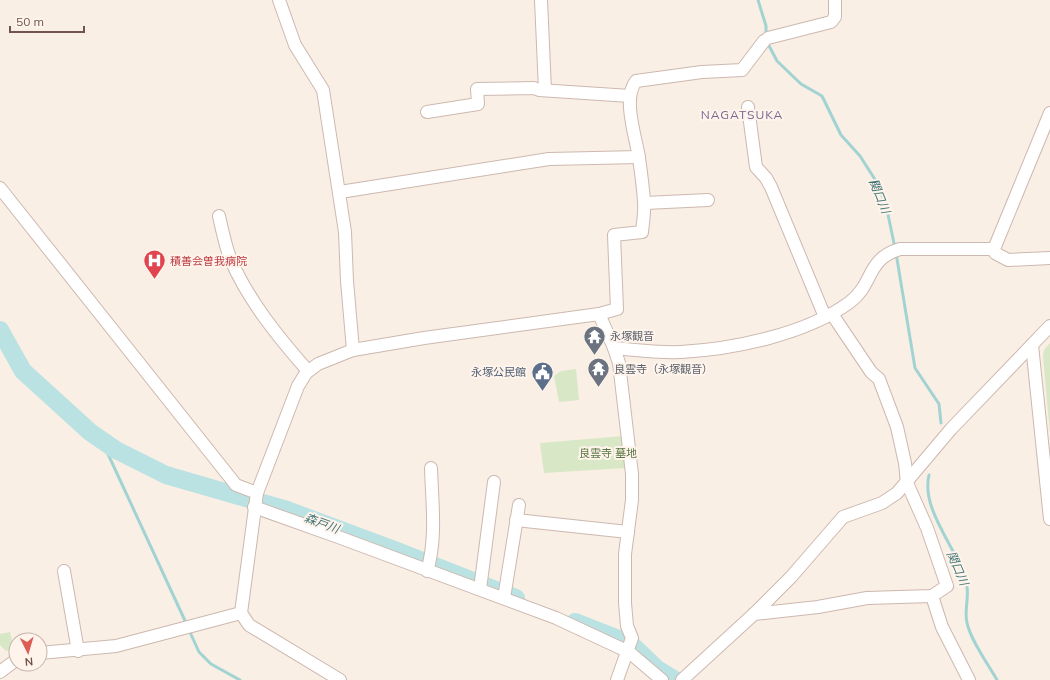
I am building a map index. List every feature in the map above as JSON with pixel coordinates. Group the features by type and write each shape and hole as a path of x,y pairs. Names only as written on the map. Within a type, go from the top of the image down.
{"street":[{"path":"279,0 295,45 323,90 345,232 347,281 353,350"},
{"path":"541,0 545,90"},
{"path":"340,680 249,625 241,613 256,493 298,386 308,371 318,364 353,350 424,338 600,314 617,309 614,235 642,232 645,202 639,157 633,135 630,96 633,85 636,81 702,72 742,70 766,40 831,22 836,17 835,0"},
{"path":"427,112 478,104 477,89 534,88 630,96"},
{"path":"748,107 756,167 766,178 771,187 829,316 871,372 879,379 897,427 905,463 907,483 927,528 947,586 932,596 867,598 818,607 754,614"},
{"path":"1050,113 994,249 995,254 1008,260 1050,258"},
{"path":"340,192 549,159 639,157"},
{"path":"0,188 236,485 256,493"},
{"path":"645,202 708,200"},
{"path":"220,216 229,256 238,275 278,337 308,371"},
{"path":"614,348 680,352 752,343 829,316 860,292 874,266 884,255 895,250 994,249"},
{"path":"600,314 619,363 632,474 632,500 625,554 625,603 627,626 632,638 617,680"},
{"path":"682,679 754,614 791,577 843,517 882,503 907,483 951,429 1050,326"},
{"path":"1032,345 1050,519"},
{"path":"427,571 431,558 431,468"},
{"path":"480,589 494,482"},
{"path":"504,598 519,505"},
{"path":"254,507 480,589 630,646 662,680"},
{"path":"516,520 628,532"},
{"path":"64,571 78,651"},
{"path":"932,596 942,627 969,680"},
{"path":"48,653 78,651 116,646 241,613"}],"green space":[{"path":"1050,343 1050,434 1043,356 1044,350"},
{"path":"576,369 579,400 559,402 554,376 561,371"},
{"name":"良雲寺 墓地","path":"623,436 626,468 544,473 540,443"},
{"path":"8,632 8,650 6,651 0,645 0,634"}],"waterway":[{"name":"関口川","path":"758,0 766,26 766,36"},
{"name":"関口川","path":"767,42 777,61 801,84 822,96 841,135 860,156 876,181 886,205 895,248"},
{"name":"関口川","path":"896,253 915,368 939,404 941,423"},
{"name":"森戸川","path":"0,330 23,371 90,432 116,450 166,475 287,510 516,598"},
{"path":"102,441 187,625"},
{"name":"関口川","path":"929,475 928,489 930,503 964,574 967,587 966,618 969,630 976,645 997,680"},
{"name":"森戸川","path":"575,622 631,644 657,669 675,680"},
{"path":"189,630 199,652 211,664 240,680"}],"place":[{"name":"積善会曽我病院","path":"154,280"},
{"name":"永塚観音","path":"594,356"},
{"name":"良雲寺（永塚観音）","path":"599,388"},
{"name":"永塚公民館","path":"542,392"}],"district":[{"name":"NAGATSUKA","path":"742,114"}]}
